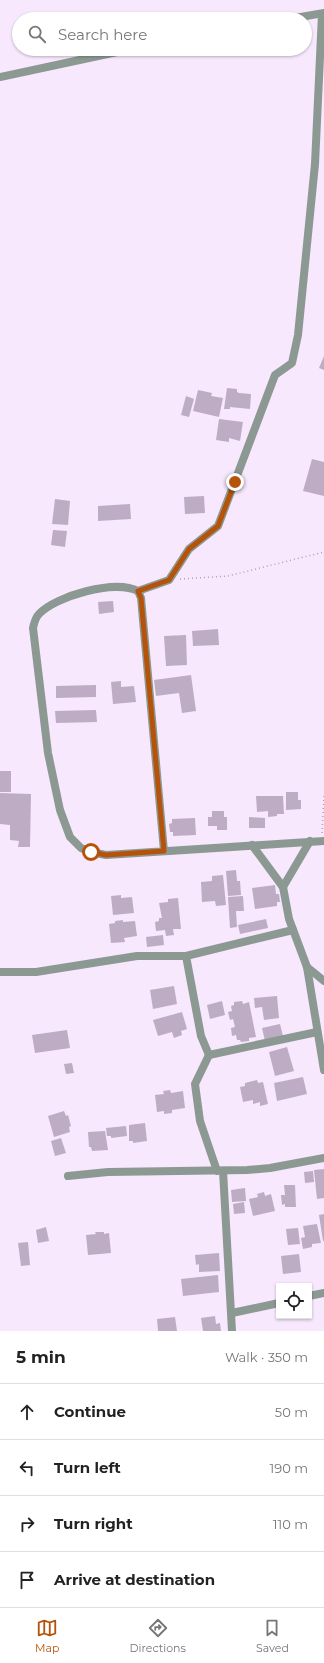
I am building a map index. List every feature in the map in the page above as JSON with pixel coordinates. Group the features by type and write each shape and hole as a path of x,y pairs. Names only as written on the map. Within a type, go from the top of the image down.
{"street":[{"path":"138,591 169,580 189,549 218,526 275,375 292,363 298,335 314,164 323,13 312,15"},
{"path":"0,77 97,56"},
{"path":"164,851 141,605 138,591 131,587 115,586 80,592 55,604 39,614 33,628 48,753 60,810 70,838 81,848 106,855 323,841"},
{"path":"283,887 310,842"},
{"path":"252,845 283,887 289,919 307,968 324,1070"},
{"path":"0,972 36,972 137,956 186,956 293,930"},
{"path":"186,956 201,1036 209,1055 195,1084 200,1121 220,1171 232,1313 232,1331"},
{"path":"307,968 324,981"},
{"path":"209,1055 317,1032"},
{"path":"68,1176 108,1172 220,1171 270,1168 324,1158"},
{"path":"312,1295 324,1293"},
{"path":"232,1313 276,1304"}],"path":[{"path":"169,580 228,576 324,552"},
{"path":"323,841 324,796"}],"building":[{"path":"324,356 324,370 319,368"},
{"path":"227,388 237,389 237,392 239,393 251,394 250,409 230,407 230,409 224,409"},
{"path":"198,390 212,393 211,396 223,398 219,417 193,411"},
{"path":"186,396 194,399 189,417 181,415"},
{"path":"219,419 243,422 240,441 229,438 229,442 216,440"},
{"path":"312,459 324,462 324,496 303,491"},
{"path":"204,496 205,513 185,514 184,497"},
{"path":"55,499 70,501 68,525 52,524"},
{"path":"130,504 131,519 98,521 98,506"},
{"path":"53,530 67,531 65,547 51,545"},
{"path":"113,601 114,612 99,614 98,602"},
{"path":"218,629 219,645 193,646 192,631"},
{"path":"186,635 187,665 166,666 164,636"},
{"path":"191,675 196,711 182,713 179,693 156,696 154,680"},
{"path":"121,681 121,687 134,686 136,702 113,704 111,682"},
{"path":"96,685 96,697 56,698 56,686"},
{"path":"96,710 97,722 56,723 55,711"},
{"path":"0,771 11,771 11,792 0,792"},
{"path":"286,792 298,792 298,800 301,800 301,809 286,810"},
{"path":"0,793 31,794 30,847 18,847 19,841 10,840 10,825 0,824"},
{"path":"256,796 283,796 284,814 277,814 277,816 268,817 268,811 257,812"},
{"path":"212,811 224,811 224,817 227,817 227,830 217,830 217,826 208,826 208,817 212,817"},
{"path":"249,817 265,818 265,828 249,828"},
{"path":"195,818 196,835 173,836 173,832 170,832 169,824 172,823 172,819"},
{"path":"236,870 237,881 240,881 241,895 228,896 226,871"},
{"path":"223,875 226,905 216,906 215,901 202,902 201,882 212,881 212,876"},
{"path":"275,885 276,894 279,894 280,902 277,902 277,906 255,909 252,888"},
{"path":"121,895 121,898 132,897 134,913 113,915 111,896"},
{"path":"243,896 244,911 236,911 237,927 230,928 228,897"},
{"path":"178,898 181,929 173,929 174,935 166,936 165,930 156,931 155,922 159,921 159,918 162,918 159,903 168,902 168,899"},
{"path":"266,919 268,928 240,934 238,925"},
{"path":"123,920 123,922 135,921 137,936 124,938 125,942 111,943 109,924 115,923 115,921"},
{"path":"163,935 164,945 147,947 146,937"},
{"path":"174,986 177,1004 153,1009 150,990"},
{"path":"277,996 279,1018 264,1020 262,1007 255,1008 254,998"},
{"path":"222,1001 225,1015 210,1019 207,1005"},
{"path":"242,1001 243,1004 249,1002 256,1037 249,1038 249,1041 241,1042 240,1040 237,1040 236,1035 232,1036 231,1028 235,1027 233,1019 230,1020 228,1012 232,1011 231,1006 234,1005 234,1002"},
{"path":"182,1012 187,1029 181,1031 182,1035 174,1038 172,1032 158,1036 153,1020"},
{"path":"280,1024 283,1036 265,1041 262,1028"},
{"path":"67,1030 70,1048 35,1053 32,1035"},
{"path":"287,1047 294,1071 275,1076 269,1052"},
{"path":"72,1063 74,1073 66,1074 64,1064"},
{"path":"303,1077 307,1094 277,1101 274,1083"},
{"path":"257,1080 258,1083 263,1082 268,1104 260,1106 260,1102 253,1104 253,1100 243,1102 240,1087 245,1086 245,1083"},
{"path":"170,1090 171,1093 183,1091 185,1108 172,1110 172,1113 164,1114 164,1111 157,1112 155,1095 164,1094 163,1091"},
{"path":"64,1111 66,1116 68,1115 71,1126 69,1127 70,1132 54,1137 48,1116"},
{"path":"145,1123 147,1141 133,1143 133,1141 129,1141 129,1125"},
{"path":"126,1126 127,1136 111,1138 111,1136 107,1136 106,1128"},
{"path":"105,1131 108,1150 92,1151 91,1147 89,1147 88,1132"},
{"path":"61,1138 66,1153 55,1156 51,1141"},
{"path":"324,1169 324,1198 317,1199 314,1170"},
{"path":"313,1171 314,1182 305,1183 304,1172"},
{"path":"284,1185 295,1185 296,1207 285,1207 285,1204 282,1205 281,1195 285,1195"},
{"path":"245,1188 246,1201 232,1202 231,1190"},
{"path":"264,1192 265,1196 271,1194 275,1211 253,1216 249,1199 258,1197 257,1194"},
{"path":"244,1202 245,1213 234,1214 233,1204"},
{"path":"324,1214 324,1241 323,1241 319,1215"},
{"path":"317,1224 321,1243 312,1244 312,1247 303,1249 301,1238 305,1237 303,1226"},
{"path":"46,1227 49,1241 38,1243 36,1230"},
{"path":"298,1228 300,1244 288,1245 286,1229"},
{"path":"95,1232 104,1232 104,1234 109,1233 111,1253 88,1255 86,1235 96,1234"},
{"path":"28,1242 30,1265 21,1266 18,1243"},
{"path":"219,1253 220,1271 199,1272 199,1264 196,1265 195,1255"},
{"path":"299,1254 301,1272 283,1274 281,1256"},
{"path":"218,1275 219,1292 183,1296 181,1279"},
{"path":"215,1316 216,1324 220,1323 221,1331 203,1331 201,1318"},
{"path":"175,1317 177,1331 158,1331 157,1319"}],"route":[{"path":"91,852 106,855 164,851 141,598 138,591 169,580 189,549 218,526 235,482"}]}
